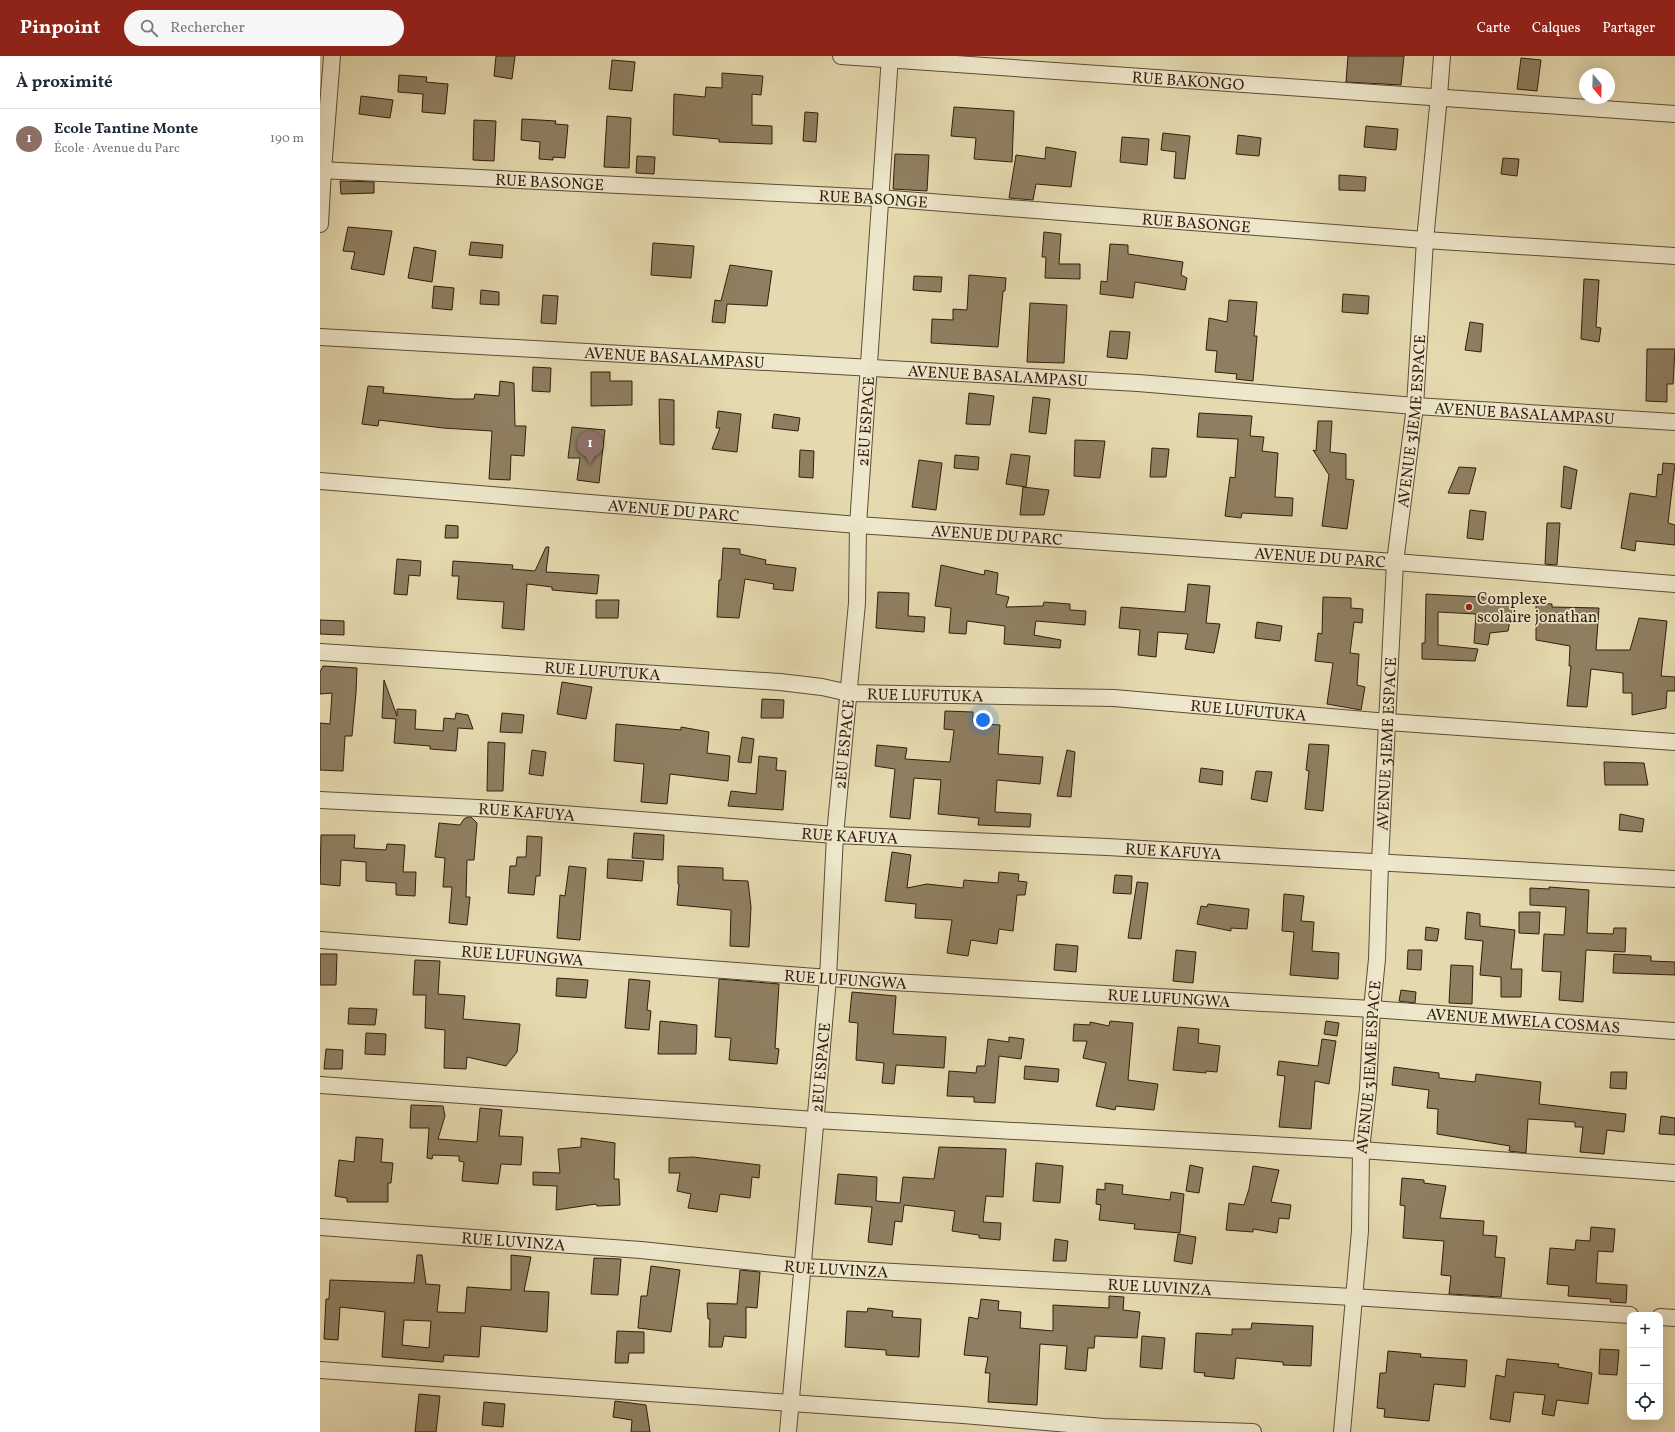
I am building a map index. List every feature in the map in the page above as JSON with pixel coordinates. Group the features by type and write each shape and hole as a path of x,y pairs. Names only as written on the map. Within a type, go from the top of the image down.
{"street":[{"path":"320,224 321,170 332,56"},
{"name":"RUE BAKONGO","path":"841,56 890,57 1675,114"},
{"name":"AVENUE 3IEME ESPACE","path":"1342,1432 1360,1231 1361,1150 1368,1089 1372,1008 1377,959 1380,863 1395,562 1415,406 1425,240 1442,56"},
{"name":"2EU ESPACE","path":"788,1432 828,978 835,835 857,602 858,525 879,198 890,57"},
{"name":"RUE BASONGE","path":"321,170 879,198 1425,240 1675,256"},
{"name":"AVENUE BASALAMPASU","path":"320,337 868,366 1138,383 1415,406 1675,422"},
{"name":"AVENUE DU PARC","path":"320,481 858,525 1395,562 1675,584"},
{"name":"RUE LUFUTUKA","path":"320,652 780,682 822,687 849,693 1114,698 1388,722 1675,742"},
{"name":"RUE KAFUYA","path":"320,800 497,809 835,835 1107,847 1675,879"},
{"name":"RUE LUFUNGWA","path":"320,940 828,978 1372,1008"},
{"name":"AVENUE MWELA COSMAS","path":"1372,1008 1675,1031"},
{"path":"320,1085 815,1120 1361,1150 1675,1173"},
{"name":"RUE LUVINZA","path":"320,1227 640,1250 803,1266 1353,1297 1627,1315"},
{"path":"1663,1317 1675,1318"},
{"path":"320,1370 963,1415 1104,1428 1253,1432"}],"building":[{"path":"496,56 515,56 512,79 494,76"},
{"path":"1348,56 1404,56 1401,85 1346,82"},
{"path":"1521,58 1541,60 1537,91 1517,89"},
{"path":"612,60 635,62 632,91 609,89"},
{"path":"722,73 763,76 761,95 752,94 752,125 772,126 772,144 719,142 719,139 673,135 674,94 705,97 706,87 722,88"},
{"path":"399,75 427,77 426,82 448,84 445,114 422,112 423,94 398,92"},
{"path":"361,96 393,100 390,118 359,114"},
{"path":"954,107 1014,111 1012,162 974,159 976,138 951,136"},
{"path":"805,112 818,113 816,142 803,141"},
{"path":"607,116 631,118 629,168 604,167"},
{"path":"522,119 556,121 555,124 568,125 565,158 553,157 553,160 539,159 540,142 521,140"},
{"path":"474,120 496,121 494,161 473,160"},
{"path":"1366,126 1398,129 1396,150 1364,147"},
{"path":"1163,133 1190,136 1185,179 1174,178 1176,152 1161,150"},
{"path":"1238,135 1261,138 1259,156 1236,154"},
{"path":"1122,137 1149,139 1147,165 1120,162"},
{"path":"1046,147 1076,152 1071,187 1036,184 1033,200 1009,198 1016,155 1045,159"},
{"path":"895,154 929,155 927,191 893,189"},
{"path":"637,156 655,157 654,174 636,173"},
{"path":"1503,158 1519,159 1517,176 1501,174"},
{"path":"1339,175 1366,177 1365,191 1339,190"},
{"path":"340,181 374,182 374,193 341,194"},
{"path":"348,227 392,231 384,275 351,269 355,252 343,251"},
{"path":"1044,232 1061,234 1059,264 1080,264 1080,279 1045,278 1046,257 1042,257"},
{"path":"471,242 503,245 502,258 469,255"},
{"path":"653,243 694,246 691,278 651,275"},
{"path":"1110,244 1128,245 1128,254 1183,262 1181,275 1187,278 1185,290 1135,282 1133,298 1100,294 1101,281 1107,282"},
{"path":"414,247 436,251 432,282 408,278"},
{"path":"730,265 772,271 767,306 727,304 725,323 712,322 715,300 721,301"},
{"path":"969,275 1006,278 1005,291 1003,291 998,347 931,343 932,319 953,320 953,309 967,310"},
{"path":"914,276 942,277 941,292 913,290"},
{"path":"1584,279 1599,280 1596,327 1601,328 1599,342 1581,339"},
{"path":"434,286 454,288 452,310 432,308"},
{"path":"481,290 499,292 499,305 480,304"},
{"path":"1343,294 1369,296 1368,314 1342,312"},
{"path":"543,295 558,296 556,324 541,323"},
{"path":"1229,300 1257,302 1254,336 1257,336 1253,381 1236,379 1237,374 1215,372 1217,351 1206,350 1209,318 1227,322"},
{"path":"1030,303 1067,305 1064,363 1027,362"},
{"path":"1470,322 1483,324 1481,352 1465,350"},
{"path":"1110,331 1130,332 1127,359 1107,357"},
{"path":"1647,349 1675,349 1673,384 1667,384 1667,402 1646,401"},
{"path":"533,367 551,368 550,392 532,391"},
{"path":"591,372 610,372 610,381 632,381 632,405 591,406"},
{"path":"500,381 514,383 515,426 526,426 524,456 511,455 510,480 489,479 492,431 443,428 379,420 378,426 362,424 368,386 384,387 383,393 455,399 474,399 475,394 499,396"},
{"path":"969,393 994,396 990,425 966,424"},
{"path":"1033,397 1050,399 1046,434 1029,432"},
{"path":"659,399 674,400 674,445 660,444"},
{"path":"718,411 741,414 737,452 712,449 720,428 716,428"},
{"path":"1199,413 1252,416 1250,436 1264,437 1262,451 1278,453 1275,497 1293,498 1292,516 1242,513 1241,518 1225,516 1230,477 1235,478 1238,439 1197,437"},
{"path":"774,414 800,418 798,431 772,428"},
{"path":"1318,421 1332,421 1330,452 1346,454 1346,479 1354,480 1347,529 1322,526 1329,475 1313,450 1316,451"},
{"path":"572,427 605,430 599,483 577,480 580,458 568,458"},
{"path":"1075,440 1105,441 1100,478 1074,476"},
{"path":"1152,448 1169,449 1166,477 1150,477"},
{"path":"800,450 814,451 813,478 799,477"},
{"path":"1011,454 1030,456 1026,487 1006,484"},
{"path":"955,455 979,457 978,470 954,468"},
{"path":"919,460 942,463 936,510 912,507"},
{"path":"1663,463 1675,464 1668,523 1675,525 1675,545 1636,541 1635,551 1621,548 1630,493 1656,497 1658,474 1662,475"},
{"path":"1564,466 1577,470 1571,509 1561,507"},
{"path":"1459,467 1476,468 1469,494 1448,493"},
{"path":"1023,487 1049,490 1044,515 1020,515"},
{"path":"1470,510 1486,512 1483,540 1467,538"},
{"path":"1547,523 1560,523 1557,565 1545,564"},
{"path":"446,525 458,526 458,538 445,538"},
{"path":"546,547 549,547 546,572 599,575 597,594 552,590 552,587 527,584 524,630 502,628 504,602 457,599 459,576 452,576 453,561 513,565 512,569 535,571"},
{"path":"723,548 740,549 740,554 766,560 765,564 796,568 793,591 773,589 774,584 745,579 739,618 717,617 719,580 721,580"},
{"path":"397,559 421,561 420,576 409,575 407,595 394,594"},
{"path":"941,565 984,575 985,570 998,573 996,594 1009,597 1006,607 1043,606 1044,602 1070,604 1070,610 1086,611 1085,625 1036,621 1034,635 1061,640 1060,648 1004,644 1005,626 967,621 966,634 949,633 951,608 935,606"},
{"path":"1188,584 1210,586 1206,623 1220,624 1214,653 1185,649 1188,634 1158,632 1156,657 1138,655 1140,630 1119,628 1121,607 1185,612"},
{"path":"878,592 909,593 908,616 925,617 924,632 876,628"},
{"path":"1426,594 1500,598 1514,601 1508,631 1490,633 1488,645 1474,643 1476,614 1438,612 1438,645 1478,649 1475,661 1422,659 1422,643 1425,643"},
{"path":"1323,597 1351,598 1351,608 1363,609 1362,623 1354,622 1350,653 1359,654 1357,685 1365,687 1361,710 1327,704 1333,663 1315,661 1318,633 1322,634"},
{"path":"596,600 619,600 618,618 596,618"},
{"path":"1536,603 1552,604 1552,607 1599,608 1596,650 1630,650 1639,618 1667,621 1661,676 1675,677 1675,691 1667,691 1666,708 1632,715 1632,693 1623,693 1623,673 1591,669 1587,707 1567,706 1571,666 1569,666 1570,646 1536,640"},
{"path":"320,620 344,621 344,635 320,634"},
{"path":"1257,622 1282,626 1280,641 1255,638"},
{"path":"323,666 357,668 352,736 345,736 343,771 320,770 320,723 330,724 332,693 320,694 320,672"},
{"path":"384,680 397,716 397,709 416,710 415,729 443,731 444,718 455,719 456,713 468,715 473,729 458,728 456,751 430,749 430,746 394,743 396,719 382,718"},
{"path":"562,682 592,687 586,719 557,714"},
{"path":"762,699 784,700 783,718 761,718"},
{"path":"945,711 973,712 973,723 1000,725 998,754 1043,757 1040,784 997,780 995,812 1031,814 1030,827 978,825 979,818 938,814 941,780 914,778 910,819 890,817 895,769 875,766 877,745 907,748 905,759 950,762 954,730 944,729"},
{"path":"502,713 524,715 522,733 500,732"},
{"path":"616,724 681,730 681,727 709,732 707,753 730,756 728,781 670,774 667,804 641,802 644,764 614,761"},
{"path":"742,737 754,739 751,763 738,762"},
{"path":"488,742 505,743 503,791 487,791"},
{"path":"1309,744 1329,745 1323,811 1305,809 1309,771 1306,770"},
{"path":"532,750 546,752 543,776 529,774"},
{"path":"1067,750 1075,752 1071,797 1057,796"},
{"path":"759,756 777,758 776,770 786,771 783,810 728,806 731,791 756,794"},
{"path":"1604,762 1644,763 1648,785 1605,785"},
{"path":"1201,768 1223,771 1222,785 1199,782"},
{"path":"1256,771 1272,772 1267,802 1251,799"},
{"path":"1620,814 1644,819 1642,832 1619,830"},
{"path":"471,817 477,823 474,860 467,860 466,897 470,897 467,925 449,923 452,887 443,887 445,858 435,857 439,823 460,825 464,819"},
{"path":"634,833 664,835 663,860 632,858"},
{"path":"321,835 355,835 354,848 386,850 387,844 405,845 403,872 416,872 415,896 396,895 396,883 366,881 366,862 341,860 340,886 320,884"},
{"path":"527,836 542,837 540,876 536,876 534,895 508,893 510,866 516,866 517,857 526,857"},
{"path":"892,852 911,855 907,888 927,884 963,888 964,880 998,883 999,872 1019,874 1018,881 1027,882 1025,895 1017,895 1013,931 999,929 997,944 971,940 968,956 947,953 952,920 915,918 916,904 885,901"},
{"path":"608,859 644,861 642,881 607,878"},
{"path":"569,866 586,868 580,940 557,938 560,895 565,896"},
{"path":"678,866 723,868 723,880 748,881 751,907 749,947 730,946 731,910 677,905 679,884"},
{"path":"1115,875 1132,876 1131,894 1113,893"},
{"path":"1137,882 1148,883 1141,939 1128,938"},
{"path":"1549,887 1589,890 1587,933 1613,934 1614,928 1626,928 1625,952 1586,950 1583,1002 1559,1000 1561,972 1542,971 1544,934 1564,935 1566,907 1530,905 1530,888 1549,889"},
{"path":"1284,894 1304,896 1301,921 1314,922 1312,951 1339,953 1338,979 1290,975 1294,932 1282,931"},
{"path":"1208,904 1249,909 1247,929 1231,928 1231,931 1197,924 1201,906 1207,907"},
{"path":"1467,912 1480,914 1480,926 1515,930 1511,969 1522,969 1521,997 1501,997 1501,977 1480,975 1483,941 1465,939"},
{"path":"1519,912 1540,912 1539,934 1519,933"},
{"path":"1426,927 1439,929 1437,941 1425,940"},
{"path":"1056,944 1078,946 1076,972 1054,970"},
{"path":"1176,950 1196,952 1193,983 1173,981"},
{"path":"1408,950 1422,950 1421,970 1407,969"},
{"path":"320,954 337,954 336,985 320,985"},
{"path":"1614,954 1651,956 1651,961 1675,962 1675,975 1613,973"},
{"path":"415,960 440,961 438,994 465,996 463,1019 520,1024 517,1052 506,1066 467,1057 466,1069 444,1068 445,1030 425,1028 426,995 413,995"},
{"path":"1451,965 1473,966 1472,1004 1449,1003"},
{"path":"557,978 588,980 586,998 556,996"},
{"path":"629,979 650,981 647,1010 651,1011 649,1030 625,1028"},
{"path":"719,979 779,984 775,1048 779,1049 777,1064 729,1060 731,1038 715,1037"},
{"path":"1401,990 1416,992 1415,1003 1399,1001"},
{"path":"852,992 896,996 893,1034 946,1037 944,1068 896,1065 894,1084 882,1083 884,1063 856,1060 858,1023 849,1022"},
{"path":"349,1008 377,1009 375,1025 348,1024"},
{"path":"660,1021 697,1025 696,1054 658,1054"},
{"path":"1110,1021 1133,1023 1128,1080 1158,1084 1154,1110 1116,1106 1115,1110 1096,1106 1106,1063 1083,1058 1087,1041 1073,1041 1074,1024 1090,1025 1090,1022 1109,1026"},
{"path":"1326,1021 1339,1023 1337,1036 1324,1034"},
{"path":"1178,1027 1199,1029 1198,1043 1220,1046 1217,1072 1206,1071 1206,1073 1173,1070"},
{"path":"366,1033 386,1034 385,1055 365,1054"},
{"path":"1009,1037 1024,1039 1021,1059 999,1056 995,1103 974,1102 974,1097 947,1096 949,1071 976,1073 977,1066 985,1066 988,1039 1009,1042"},
{"path":"1322,1039 1336,1041 1329,1084 1315,1081 1311,1129 1279,1127 1285,1076 1277,1075 1279,1061 1318,1066"},
{"path":"326,1049 343,1050 342,1069 324,1069"},
{"path":"1025,1066 1059,1069 1058,1082 1024,1079"},
{"path":"1394,1067 1439,1073 1439,1078 1475,1082 1476,1074 1541,1082 1539,1104 1626,1114 1624,1132 1607,1130 1604,1154 1580,1152 1583,1127 1575,1127 1575,1122 1528,1119 1526,1153 1509,1151 1510,1146 1437,1134 1438,1109 1427,1108 1429,1090 1392,1085"},
{"path":"1611,1072 1627,1072 1626,1089 1610,1088"},
{"path":"411,1105 443,1106 445,1116 438,1139 477,1142 480,1108 502,1110 499,1136 523,1137 521,1165 501,1164 498,1184 462,1181 464,1162 459,1161 459,1156 433,1155 432,1159 427,1158 429,1128 410,1128"},
{"path":"1661,1116 1675,1118 1675,1135 1659,1134"},
{"path":"356,1137 383,1139 381,1162 393,1163 391,1183 388,1183 388,1202 347,1202 347,1198 335,1196 339,1160 354,1162"},
{"path":"581,1138 615,1143 614,1179 619,1179 620,1205 597,1206 596,1204 556,1210 557,1186 533,1185 533,1172 560,1173 558,1149 581,1147"},
{"path":"939,1147 1006,1149 1003,1197 986,1196 983,1222 1001,1223 1000,1240 979,1238 979,1235 952,1231 955,1211 904,1205 902,1222 895,1221 892,1245 868,1242 872,1207 835,1204 838,1174 877,1177 876,1201 900,1203 903,1177 934,1179"},
{"path":"693,1157 760,1165 759,1178 752,1177 750,1198 720,1194 717,1212 688,1208 691,1194 677,1191 680,1173 669,1173 669,1158"},
{"path":"1036,1163 1063,1166 1060,1203 1033,1201"},
{"path":"1190,1165 1203,1168 1199,1193 1186,1191"},
{"path":"1253,1166 1279,1170 1271,1202 1291,1205 1289,1219 1279,1218 1277,1233 1253,1229 1253,1232 1226,1230 1229,1203 1244,1205 1249,1189"},
{"path":"1402,1178 1424,1180 1424,1183 1446,1186 1440,1218 1484,1221 1483,1235 1497,1236 1495,1257 1505,1258 1501,1297 1449,1294 1451,1276 1441,1275 1444,1241 1403,1238 1405,1206 1400,1205"},
{"path":"1105,1183 1123,1185 1122,1194 1170,1200 1171,1192 1184,1194 1180,1233 1134,1229 1135,1224 1099,1220 1101,1205 1096,1204 1097,1189 1105,1190"},
{"path":"1591,1227 1615,1229 1613,1252 1598,1251 1596,1283 1627,1285 1626,1303 1610,1302 1611,1299 1568,1296 1569,1286 1547,1284 1550,1248 1575,1250 1576,1240 1590,1241"},
{"path":"1178,1234 1196,1237 1192,1264 1174,1261"},
{"path":"1055,1239 1068,1241 1066,1261 1053,1261"},
{"path":"417,1255 422,1255 426,1284 440,1285 437,1312 465,1313 467,1287 511,1290 511,1255 531,1257 524,1291 549,1292 547,1332 481,1326 479,1357 444,1355 443,1362 382,1357 385,1312 340,1307 338,1340 324,1339 326,1299 329,1299 330,1280 414,1283","holes":["404,1320 431,1321 429,1348 402,1345"]},
{"path":"594,1258 621,1259 618,1295 591,1294"},
{"path":"651,1266 680,1270 671,1332 638,1328 641,1296 647,1296"},
{"path":"740,1270 760,1272 757,1308 746,1307 746,1338 724,1336 722,1347 709,1347 710,1319 708,1319 707,1303 737,1304"},
{"path":"1109,1296 1124,1297 1123,1310 1140,1312 1137,1338 1095,1336 1094,1348 1088,1348 1086,1371 1065,1369 1067,1346 1040,1344 1037,1405 988,1402 990,1373 985,1373 988,1357 964,1355 969,1317 978,1319 981,1299 999,1301 998,1310 1021,1312 1020,1328 1053,1331 1053,1305 1109,1308"},
{"path":"868,1308 893,1311 892,1317 921,1319 919,1357 886,1355 886,1350 845,1347 847,1311 867,1312"},
{"path":"1252,1323 1313,1326 1311,1366 1283,1365 1283,1362 1236,1358 1234,1379 1204,1376 1205,1373 1194,1372 1196,1333 1232,1335 1232,1329 1251,1329"},
{"path":"617,1331 644,1332 644,1353 629,1353 628,1363 615,1363"},
{"path":"1142,1336 1165,1338 1162,1369 1140,1367"},
{"path":"1600,1349 1619,1350 1617,1375 1599,1374"},
{"path":"1388,1351 1421,1354 1420,1357 1467,1360 1465,1387 1434,1384 1429,1421 1384,1417 1385,1409 1377,1408 1380,1373 1386,1373"},
{"path":"1507,1359 1559,1364 1558,1367 1592,1373 1588,1404 1557,1400 1554,1416 1542,1414 1545,1395 1514,1392 1510,1422 1490,1419 1496,1375 1505,1377"},
{"path":"419,1394 440,1396 436,1432 415,1432"},
{"path":"615,1401 646,1405 650,1432 631,1432 632,1420 613,1417"},
{"path":"484,1402 505,1404 503,1427 482,1425"}],"place":[{"name":"Ecole Tantine Monte","path":"590,464"},
{"name":"Complexe scolaire jonathan","path":"1469,607"}]}
